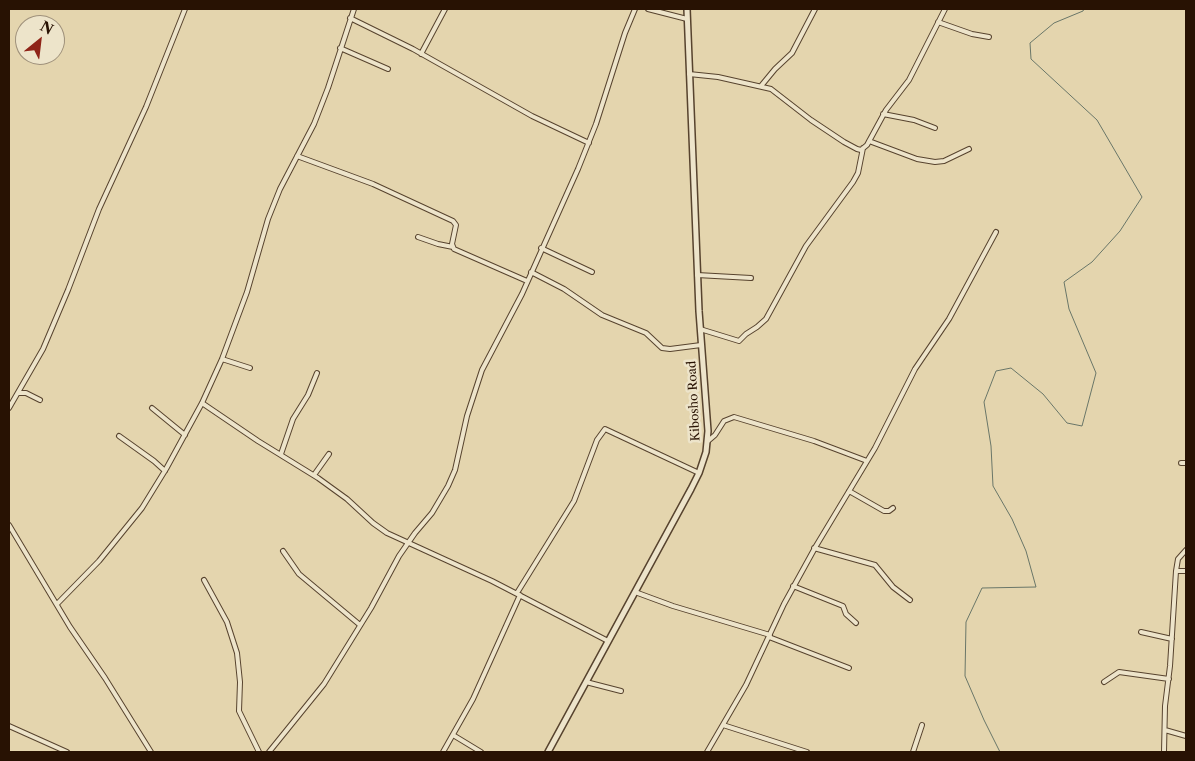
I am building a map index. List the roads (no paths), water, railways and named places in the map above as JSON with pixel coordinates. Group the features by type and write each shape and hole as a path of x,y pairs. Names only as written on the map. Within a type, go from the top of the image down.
{"street":[{"path":"9,408 42,349 100,209 146,106 185,9"},
{"path":"57,604 99,561 131,522 165,471 202,403 222,359 247,292 268,219 280,189 314,124 354,9"},
{"path":"421,54 445,9"},
{"path":"269,752 324,684 407,544 432,513 448,486 455,470 467,416 482,370 527,281 578,169 635,9"},
{"path":"648,9 687,19"},
{"name":"Kibosho Road","path":"548,752 699,473 708,442 700,329 687,9"},
{"path":"761,86 792,53 815,9"},
{"path":"700,329 739,341 766,319 806,246 853,182 858,173 863,148 869,141 883,114 909,80 945,9"},
{"path":"350,18 421,54 510,104 566,133 589,142"},
{"path":"938,22 972,34 989,37"},
{"path":"340,48 388,69"},
{"path":"689,74 718,77 771,89 811,120 844,142 857,149 863,148"},
{"path":"883,114 914,120 935,128"},
{"path":"869,141 917,159 935,162 944,161 969,149"},
{"path":"297,156 373,184 453,221 456,225 453,247"},
{"path":"707,752 746,685 793,586 814,548 867,461 916,369 949,319 996,232"},
{"path":"418,237 453,247 458,251 483,260 527,281"},
{"path":"541,248 592,272"},
{"path":"531,272 564,289 602,315 646,332 662,348 670,349 701,345"},
{"path":"698,275 751,278"},
{"path":"222,359 250,368"},
{"path":"281,454 293,419 304,402 318,373"},
{"path":"18,393 26,393 40,400"},
{"path":"202,403 314,476 347,499 380,528 407,544 457,564 608,641"},
{"path":"152,408 185,435"},
{"path":"708,442 724,421 734,417 814,441 867,461"},
{"path":"444,752 474,699 518,594 574,500 597,440 605,429 699,473"},
{"path":"119,436 165,471"},
{"path":"314,476 329,454"},
{"path":"1181,462 1186,463"},
{"path":"849,491 884,511 889,511 893,508"},
{"path":"9,525 152,752"},
{"path":"814,548 875,565 893,587 910,600"},
{"path":"1164,752 1165,706 1169,679 1176,571 1178,559 1186,550"},
{"path":"284,551 299,574 360,625"},
{"path":"1176,571 1186,571"},
{"path":"204,580 227,622 237,653 240,682 239,711 259,752"},
{"path":"793,586 843,606 846,614 856,623"},
{"path":"635,592 769,636 849,668"},
{"path":"1141,632 1172,639"},
{"path":"1104,682 1119,672 1169,679"},
{"path":"586,682 621,692"},
{"path":"723,725 807,752"},
{"path":"913,752 922,725"},
{"path":"9,726 67,752"},
{"path":"1165,730 1186,736"},
{"path":"453,735 481,752"}],"waterway":[{"path":"1000,752 965,676 966,622 982,588 1036,587 1026,551 1012,519 993,486 991,446 984,402 996,371 1011,368 1043,394 1067,423 1082,426 1096,373 1069,309 1064,282 1092,262 1120,231 1142,197 1097,120 1031,59 1030,43 1054,23 1084,9"}]}
